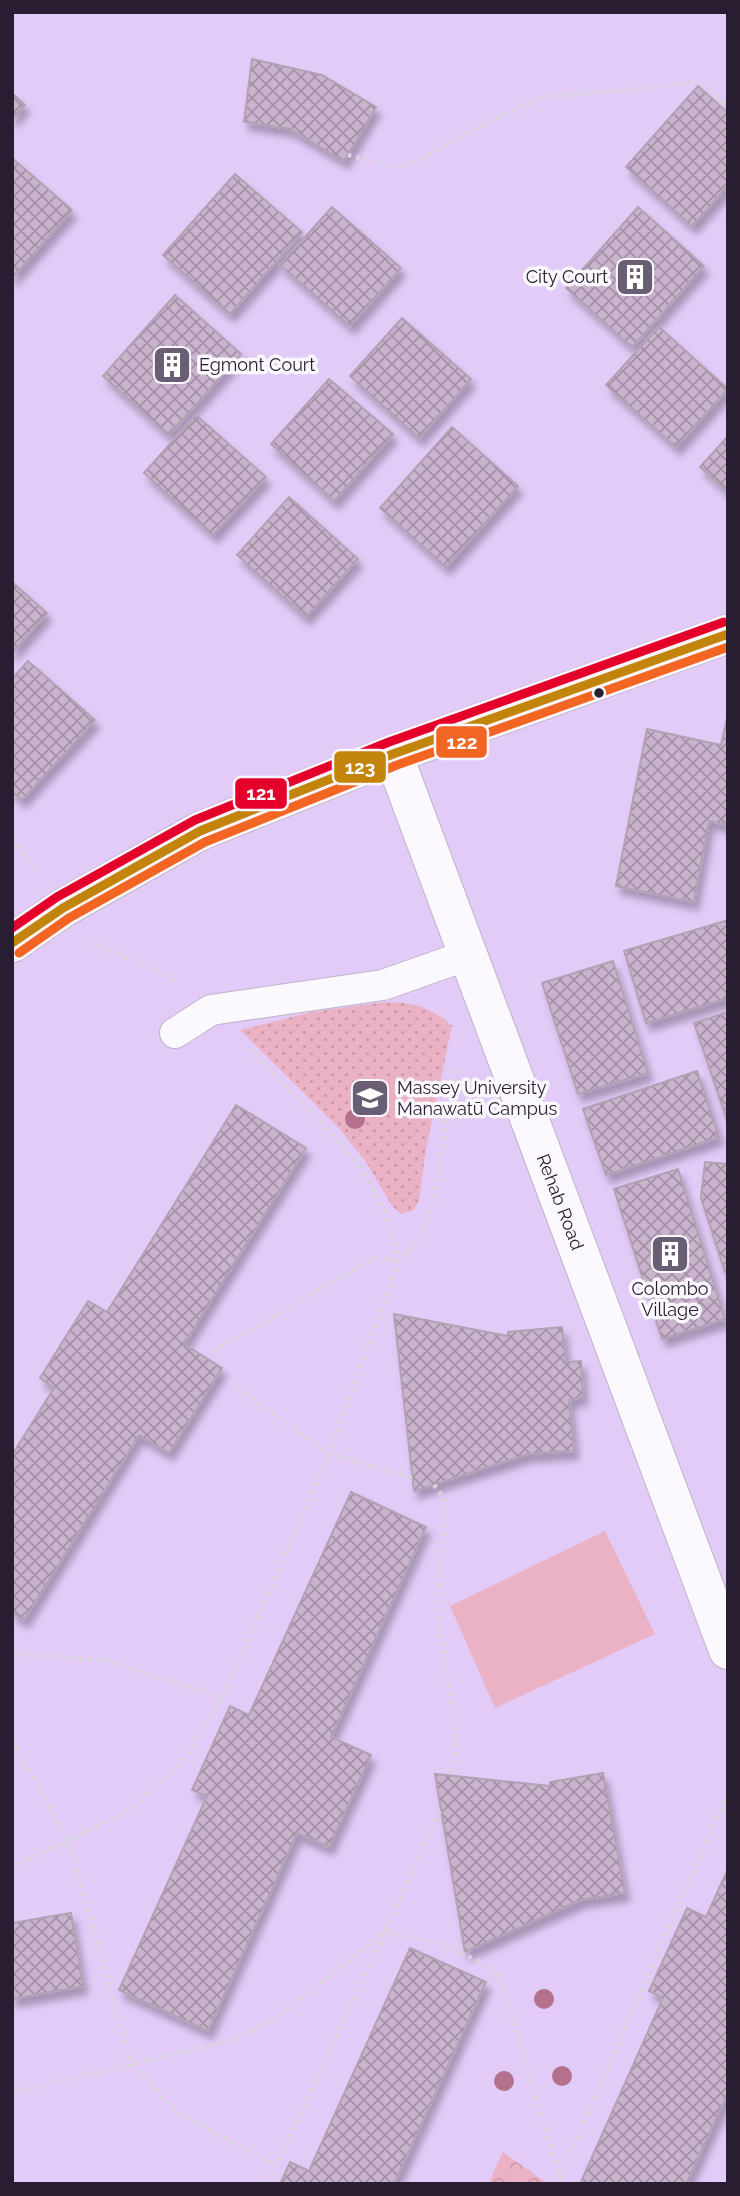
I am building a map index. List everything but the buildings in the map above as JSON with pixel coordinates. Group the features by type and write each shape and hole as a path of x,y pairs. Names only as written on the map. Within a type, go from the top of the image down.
{"street":[{"path":"12,943 63,908 200,831 393,754 728,634"},
{"name":"Rehab Road","path":"393,754 728,1650"}],"lane":[{"path":"175,1033 211,1010 383,985 468,955"}],"path":[{"path":"348,155 390,166 410,165 478,127 546,96 643,89 699,81 728,108"},
{"path":"12,839 38,872"},
{"path":"82,939 163,973 211,1010 358,1162 385,1211 399,1260"},
{"path":"19,1864 128,1811 180,1765 223,1698 329,1454 399,1260 422,1237 435,1192 458,1066"},
{"path":"213,1352 372,1259 399,1260"},
{"path":"226,1380 329,1454 412,1478"},
{"path":"434,1485 445,1500 437,1607 456,1734 453,1776"},
{"path":"12,1653 108,1661 223,1698"},
{"path":"12,1739 68,1840 132,2066 178,2113 277,2165"},
{"path":"561,2181 728,1793"},
{"path":"268,2184 441,1807"},
{"path":"12,2093 235,2039 275,2018 385,1932 444,1944 495,1970 511,2013 561,2181"}],"shaded area":[{"name":"Massey University Manawatū Campus","path":"12,12 728,12 728,2184 12,2184"}],"green space":[{"path":"385,1002 421,1007 437,1014 452,1026 426,1149 419,1201 413,1211 401,1214 392,1206 366,1162 339,1128 240,1030 312,1012"},
{"path":"605,1531 655,1634 495,1708 450,1606"},
{"path":"503,2152 548,2184 488,2184"}],"transit line":[{"name":"121","path":"12,928 57,897 195,820 389,742 724,622"},
{"name":"123","path":"12,943 63,908 200,831 393,754 728,634"},
{"name":"122","path":"19,953 69,918 205,842 397,765 728,647"}],"place":[{"name":"City Court","path":"635,277"},
{"name":"Egmont Court","path":"172,365"},
{"name":"Massey University Manawatū Campus","path":"370,1098"},
{"name":"Colombo Village","path":"670,1254"}]}
